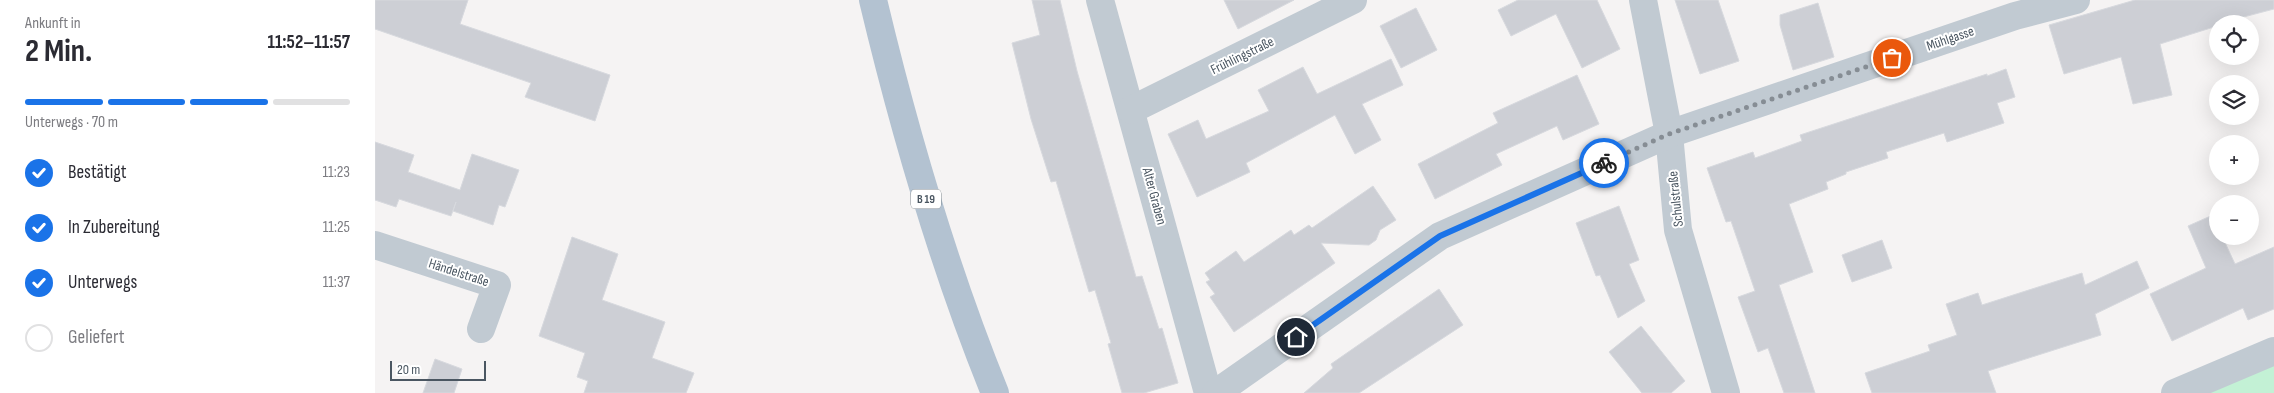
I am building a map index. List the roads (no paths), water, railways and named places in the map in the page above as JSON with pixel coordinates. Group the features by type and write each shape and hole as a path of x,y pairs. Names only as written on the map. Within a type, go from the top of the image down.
{"main road":[{"name":"B 19","path":"873,0 901,115 936,233 995,393"}],"street":[{"name":"Alter Graben","path":"1100,0 1208,393"},
{"name":"Frühlingstraße","path":"1131,110 1353,0"},
{"name":"Schulstraße","path":"1643,0 1669,134 1678,230 1726,393"},
{"name":"Mühlgasse","path":"1216,393 1440,236 1669,134 2015,16 2076,0"},
{"name":"Händelstraße","path":"375,245 497,285 481,329"},
{"path":"2175,393 2274,352"}]}
